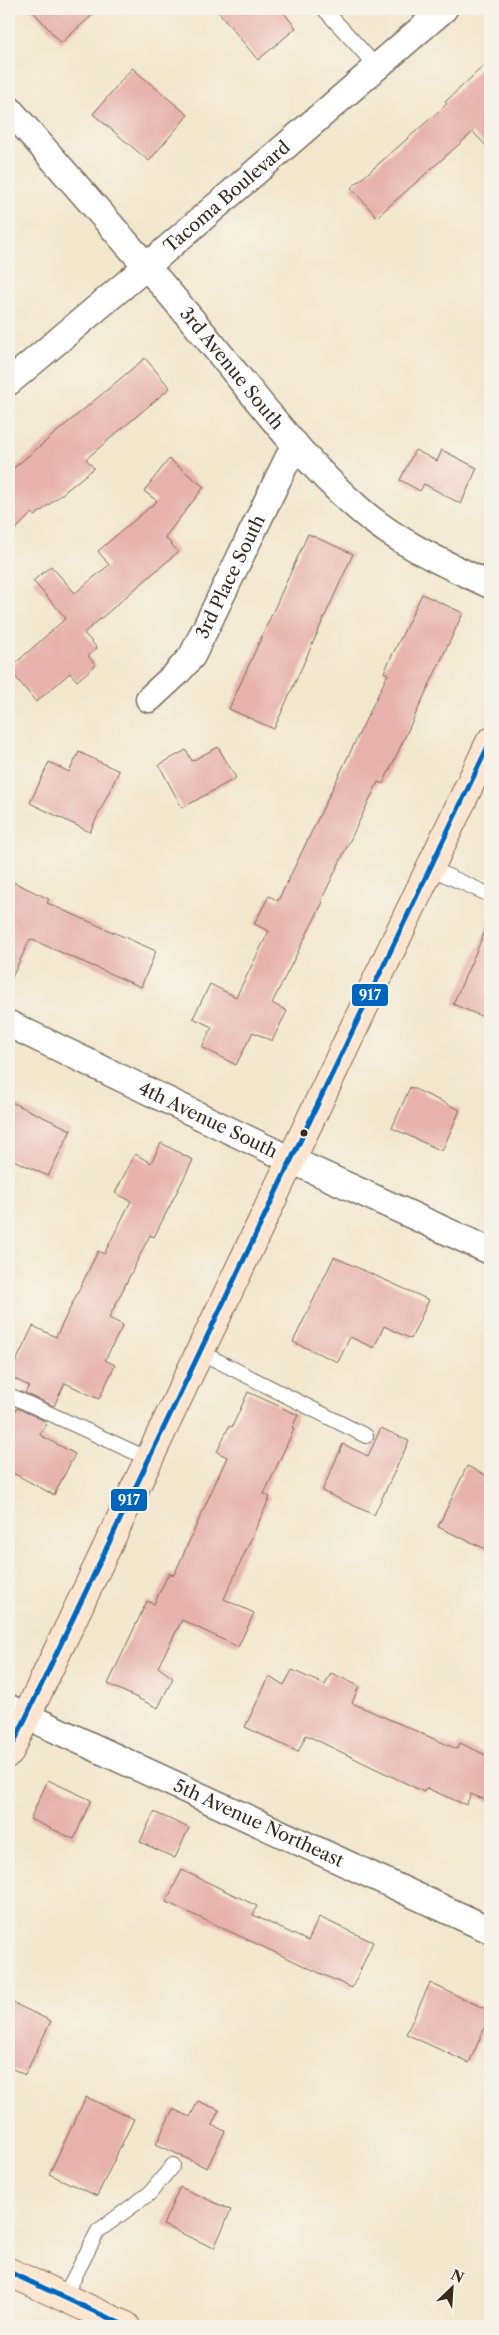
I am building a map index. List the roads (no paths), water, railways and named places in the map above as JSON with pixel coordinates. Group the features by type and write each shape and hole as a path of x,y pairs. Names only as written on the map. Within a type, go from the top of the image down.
{"street":[{"name":"Tacoma Boulevard","path":"9,382 147,266 444,9"},
{"name":"3rd Avenue South","path":"9,109 147,266 326,479 361,511 400,538 440,562 490,585"},
{"name":"3rd Place South","path":"149,699 192,656 295,444"},
{"path":"9,1753 18,1712 149,1459 490,742"},
{"name":"4th Avenue South","path":"9,1024 291,1160 490,1251"},
{"name":"5th Avenue Northeast","path":"18,1712 490,1930"},
{"path":"9,2272 126,2326"}],"lane":[{"path":"324,9 377,67"},
{"path":"430,868 490,895"},
{"path":"200,1352 366,1436"},
{"path":"9,1395 149,1459"},
{"path":"64,2297 98,2231 150,2193 173,2165"}]}
